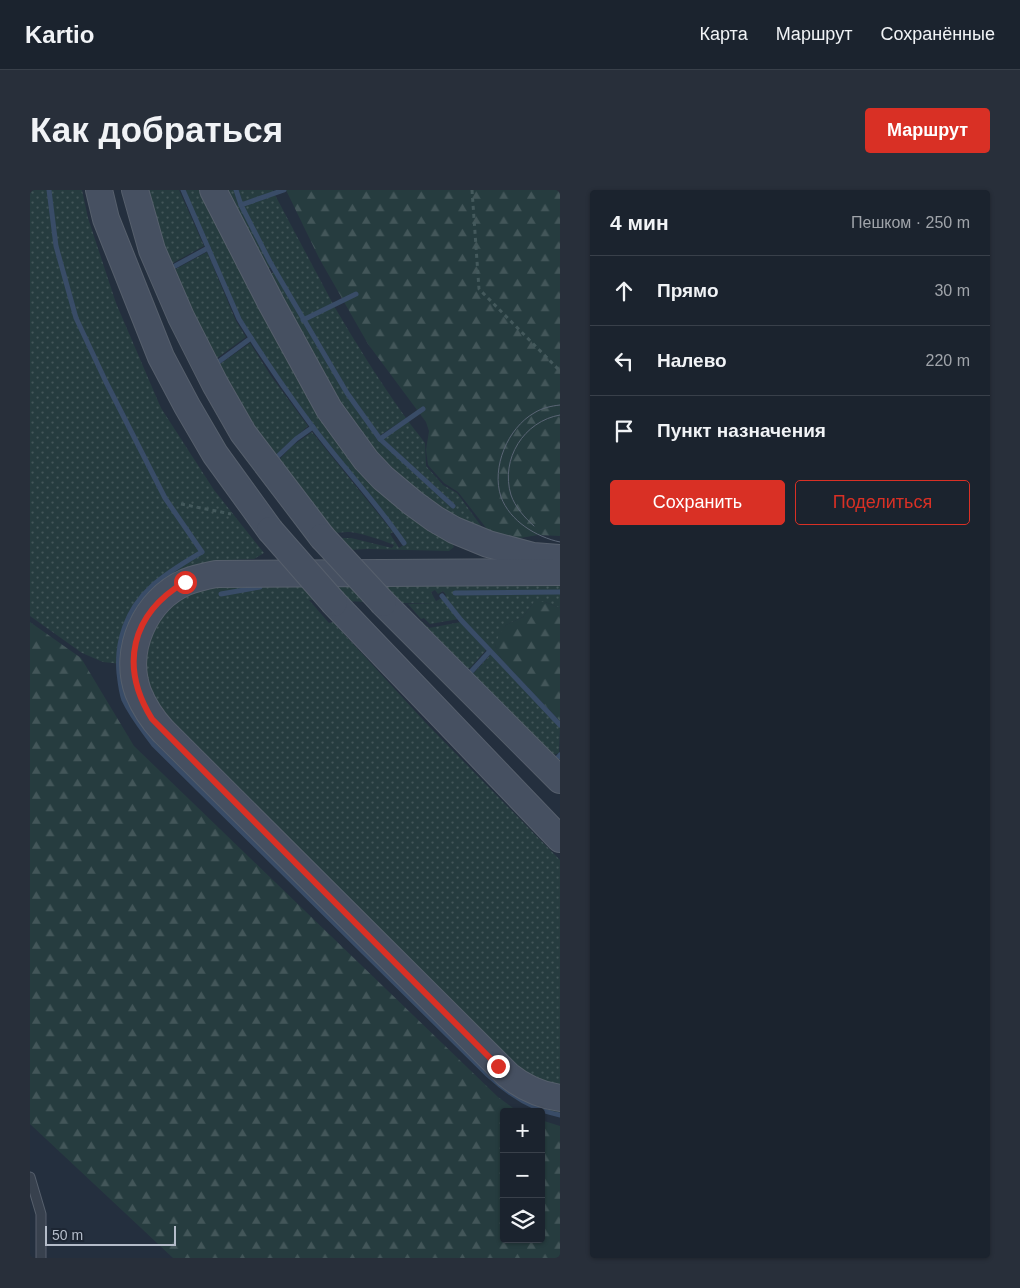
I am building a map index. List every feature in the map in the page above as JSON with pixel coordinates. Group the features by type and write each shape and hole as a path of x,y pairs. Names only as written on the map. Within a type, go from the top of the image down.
{"main road":[{"path":"99,190 106,219 162,357 187,406 215,454 270,530 334,603 560,839"},
{"path":"135,190 152,250 181,317 215,384 243,433 322,536 383,603 560,780"},
{"path":"213,190 271,303 329,409 366,460 383,478 413,503 454,530 488,544 533,556 560,558"},
{"path":"560,572 216,574 200,577 185,582 171,590 154,607 141,628 136,643 134,675 144,705 152,719 163,731 508,1076 532,1091 545,1096 560,1098"}],"lane":[{"path":"30,1176 41,1214 40,1258"}],"path":[{"path":"472,190 478,289 560,371"},
{"path":"181,504 237,516"}],"green space":[{"path":"30,190 82,190 88,218 116,303 161,408 214,490 264,553 254,559 230,560 199,569 127,648 183,761 560,1105 560,1114 537,1106 522,1098 426,1008 157,744 136,717 121,664 103,662 82,653 30,616"},
{"path":"147,190 179,190 204,246 171,264"},
{"path":"183,190 203,190 325,418 452,542 454,547 449,551 350,550 339,538 351,538 392,548 394,545 358,533 334,533 277,462 292,446 312,432 393,532 390,534 399,548 405,544 383,513 305,416 257,346 240,318"},
{"path":"221,190 235,190 240,205 271,267 264,271"},
{"path":"237,190 273,190 274,193 242,204"},
{"path":"286,190 560,190 560,536 506,537 487,529 458,492 444,483 428,465 426,450 429,431 426,422 368,344 319,258"},
{"path":"275,195 333,304 304,318 271,262 243,206"},
{"path":"207,252 236,321 246,337 213,361 174,273 176,269"},
{"path":"274,272 345,391 377,438 453,507 455,505 383,439 408,421 425,443 426,466 443,485 457,493 487,534 417,495 375,457 345,415 267,276"},
{"path":"334,306 406,418 379,436 349,393 305,321"},
{"path":"250,343 271,376 308,426 273,458 217,368"},
{"path":"560,583 560,591 454,592 455,595 560,593 560,608 545,602 534,602 523,617 506,625 495,646 503,662 461,618 444,597 446,595 443,591 438,594 435,590 431,592 436,601 442,598 459,619 430,624 424,618 421,619 408,604 435,604 309,600 329,623 333,622 426,723 560,860 560,1087 523,1073 156,709 142,665 161,610 206,584"},
{"path":"534,602 545,602 560,608 560,721 503,662 495,646 499,635 506,625 523,617"},
{"path":"421,621 429,628 461,622 486,650 466,670 418,622"},
{"path":"30,622 81,658 134,746 498,1097 513,1108 500,1108 500,1243 545,1243 545,1121 560,1126 560,1258 173,1258 30,1124"},
{"path":"491,654 560,727 559,753 553,755 472,675"}],"waterway":[{"path":"49,190 56,246 76,318 165,498 202,552 176,568 151,587 135,605 130,615 119,649 121,690 127,706 154,745 488,1075 521,1100 550,1113 560,1115"},
{"path":"183,190 239,319 274,373 312,426 404,543"},
{"path":"236,190 241,205 270,262 347,393 380,439 453,506"},
{"path":"241,205 284,190"},
{"path":"175,266 208,248"},
{"path":"303,320 356,294"},
{"path":"217,363 251,338"},
{"path":"380,439 423,409"},
{"path":"276,458 296,439 313,427"},
{"path":"221,594 260,587"},
{"path":"455,593 560,592"},
{"path":"442,596 461,620 560,725"},
{"path":"468,675 490,651"},
{"path":"555,761 560,755"}],"tram line":[{"path":"560,405 537,411 516,428 504,449 498,473 501,497 505,506 517,520 533,532 560,542"},
{"path":"534,526 515,504 511,495 508,481 512,455 526,433 547,419 560,415"}],"route":[{"path":"185,582 171,590 159,601 141,628 136,643 134,675 138,691 152,719 498,1066"}]}
